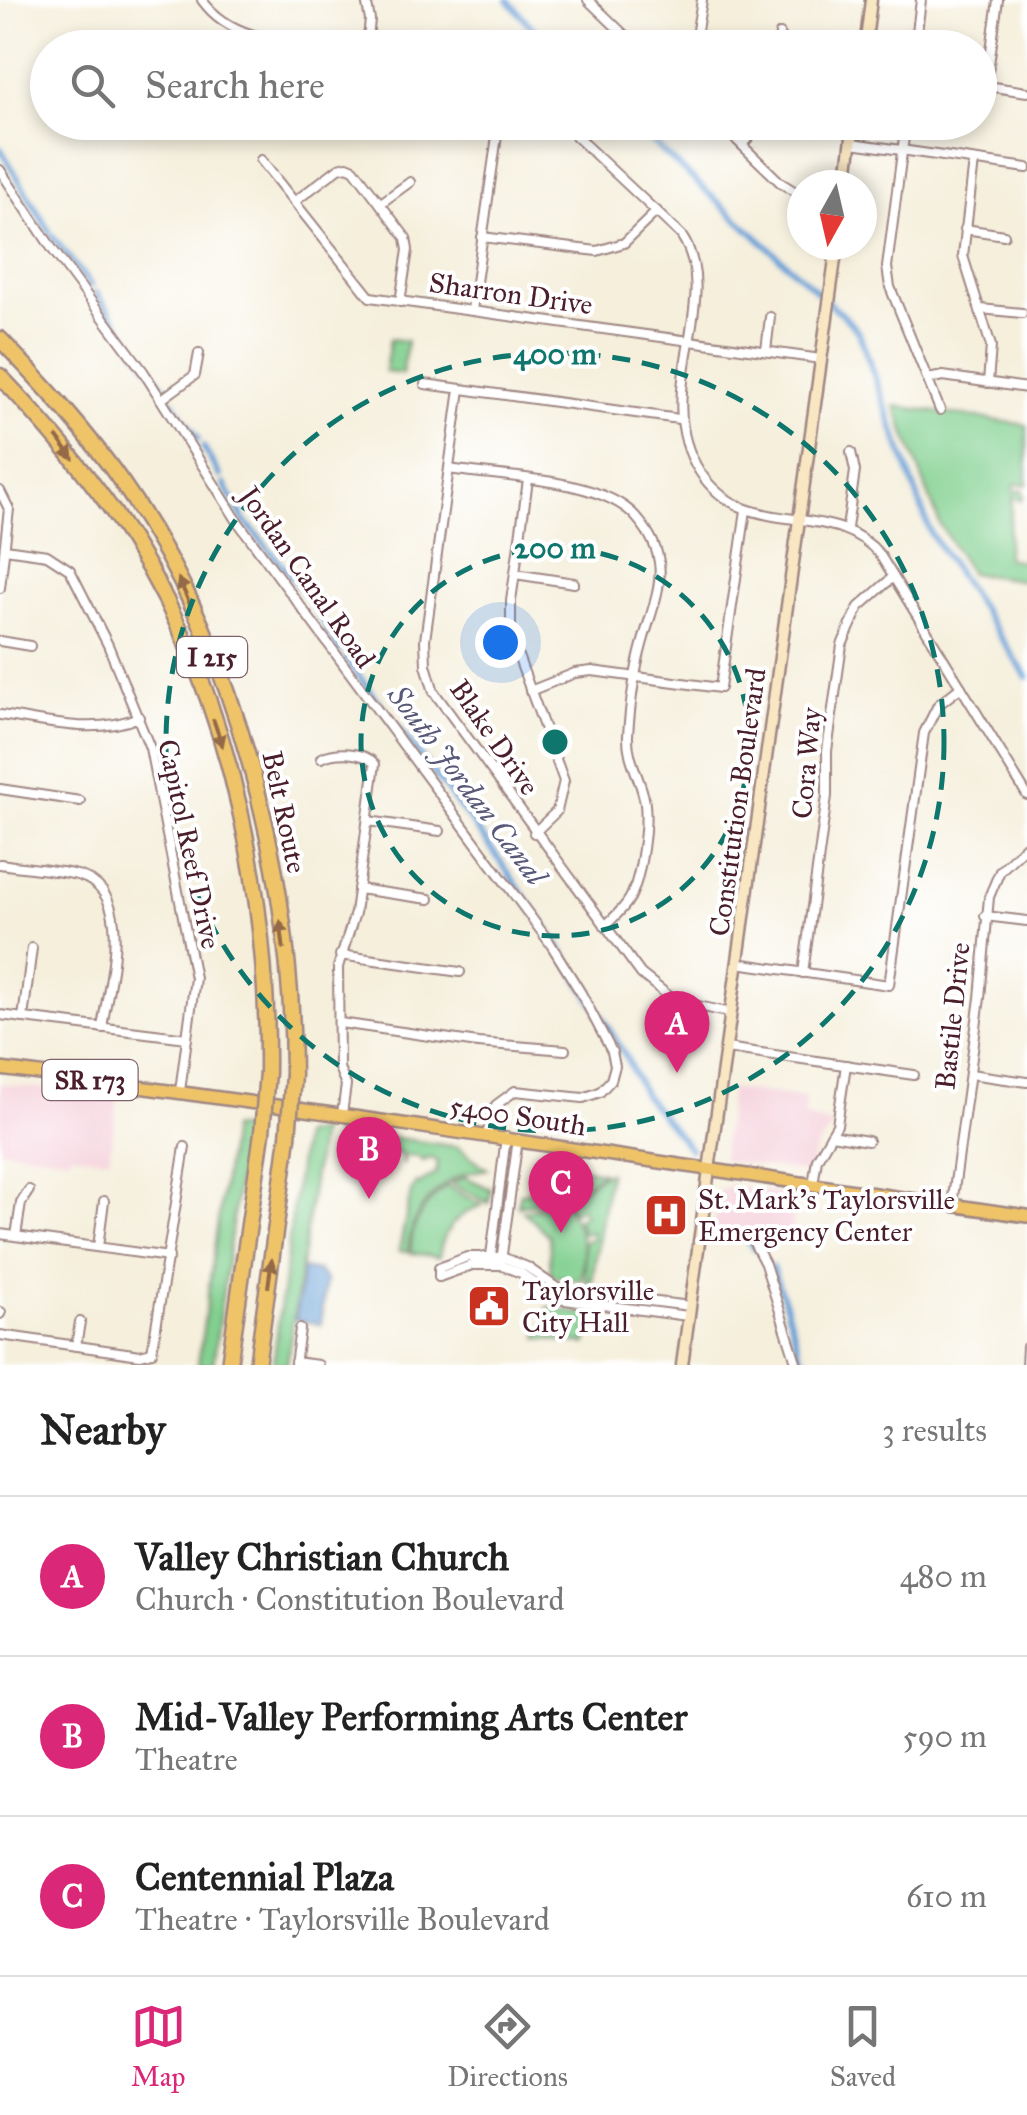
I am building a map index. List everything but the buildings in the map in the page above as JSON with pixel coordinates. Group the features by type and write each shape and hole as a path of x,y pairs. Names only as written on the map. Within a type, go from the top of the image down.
{"highway":[{"name":"Belt Route","path":"0,339 55,397 124,484 169,559 234,712 260,796 293,1032 288,1137 257,1365"},
{"name":"Belt Route","path":"0,376 46,424 113,511 155,581 207,702 240,807 266,978 267,1072 229,1365"}],"main road":[{"path":"868,30 872,0"},
{"path":"848,170 852,140"},
{"name":"Constitution Boulevard","path":"682,1365 836,260"},
{"name":"5400 South","path":"0,1069 488,1134 1027,1216"}],"street":[{"path":"202,0 222,22 236,30"},
{"path":"366,0 369,30"},
{"path":"588,0 619,30"},
{"path":"697,30 702,0"},
{"path":"918,30 922,0"},
{"path":"993,30 998,0"},
{"path":"997,88 1027,92"},
{"path":"472,310 495,140"},
{"path":"580,140 681,235 694,260 696,279 679,419 690,456 705,479 723,497 746,510 847,528 875,549 1027,795"},
{"path":"737,140 787,186"},
{"path":"742,145 746,140"},
{"path":"903,140 887,267 890,287 940,410"},
{"path":"852,143 1027,168"},
{"name":"Sharron Drive","path":"261,160 364,293 373,298 821,359"},
{"path":"974,161 964,265 991,346 988,382"},
{"path":"294,202 339,168 354,169 407,242 400,302"},
{"name":"Jordan Canal Road","path":"0,170 162,400 238,522 550,943 612,1052 614,1073 600,1092 583,1098 515,1092 496,1105 488,1134"},
{"path":"381,203 410,182"},
{"path":"482,237 597,251 624,243 657,211"},
{"path":"965,229 1004,235"},
{"path":"980,309 1022,312"},
{"path":"766,351 770,317"},
{"path":"162,400 195,375 198,353"},
{"path":"928,379 943,376 1027,388"},
{"path":"425,384 679,419"},
{"name":"Blake Drive","path":"460,389 425,640 430,678 446,711 641,974 659,991 693,1007 730,1012"},
{"path":"847,528 855,471 851,452"},
{"path":"449,468 598,492 630,510 646,529 657,556 660,583 636,676 628,744 644,798 638,875 631,896 605,926"},
{"path":"528,480 509,618 511,637 564,781 557,811 534,833"},
{"path":"0,492 9,509 0,588"},
{"path":"530,691 583,672 720,688 746,510"},
{"name":"Capitol Reef Drive","path":"6,549 47,555 70,570 108,645 153,761 195,978 180,1091"},
{"path":"515,574 574,582"},
{"name":"Cora Way","path":"803,973 828,788 827,751 842,644 848,624 863,601 893,576"},
{"path":"0,641 30,646"},
{"path":"737,963 889,984 924,733 938,705 960,687"},
{"path":"0,715 96,728 112,727 138,717"},
{"path":"321,758 337,752 374,760 354,918 338,967 339,1068 346,1085 342,1114"},
{"path":"0,790 80,800"},
{"path":"368,821 440,832"},
{"name":"Bastile Drive","path":"952,1205 983,975 986,916 1000,871 1027,845"},
{"path":"0,864 78,876 90,880 106,894 116,922 102,1028"},
{"path":"358,889 429,899"},
{"path":"986,916 1027,922"},
{"path":"24,1018 32,948"},
{"path":"340,955 460,972"},
{"path":"0,1015 187,1038"},
{"path":"340,1023 565,1050"},
{"path":"726,1048 914,1075"},
{"path":"813,1185 817,1159 838,1120 846,1065"},
{"path":"970,1074 1027,1082"},
{"path":"832,1135 868,1141"},
{"path":"490,1260 512,1138"},
{"path":"501,1261 512,1138"},
{"path":"0,1335 140,1355 152,1352 185,1147"},
{"path":"16,1236 21,1204 29,1190"},
{"path":"98,1247 104,1201"},
{"path":"0,1234 169,1256"},
{"path":"754,1243 765,1264 797,1365"},
{"path":"490,1260 439,1277 440,1268 450,1262 490,1260 501,1261 557,1298 689,1311"},
{"path":"76,1346 80,1322"},
{"path":"300,1329 295,1364 318,1365"},
{"path":"1026,1365 1027,1347"}],"shaded area":[{"path":"0,1084 118,1097 109,1159 0,1149"},
{"path":"730,1089 806,1098 803,1116 834,1125 817,1146 809,1169 802,1172 722,1158"},
{"path":"730,1186 796,1196 790,1242 713,1232 719,1191"}],"green space":[{"path":"390,339 407,341 402,374 385,372"},
{"path":"895,406 1027,425 1027,485 1015,484 1014,492 1022,490 1024,497 1013,497 1006,558 1027,562 1027,581 970,573 940,525"},
{"path":"322,1127 458,1147 487,1169 456,1178 432,1196 415,1221 408,1252 399,1251 411,1192 416,1183 436,1173 438,1162 405,1155 403,1165 401,1154 382,1152 380,1161 343,1156 340,1149 349,1150 350,1143 337,1140 332,1129"},
{"path":"231,1128 245,1129 213,1365 198,1365"},
{"path":"320,1131 287,1365 273,1365 302,1135"},
{"path":"560,1164 602,1173 563,1198 529,1175"},
{"path":"609,1173 592,1282 586,1282 584,1241 592,1239 591,1232 583,1234 577,1219 584,1215 581,1208 573,1212 565,1201"},
{"path":"465,1177 491,1189 489,1203 451,1184"},
{"path":"447,1186 482,1205 452,1224 439,1257 411,1253 420,1215"},
{"path":"548,1188 559,1200 518,1206 520,1193"},
{"path":"563,1202 581,1238 581,1280 551,1276 549,1236 523,1211"},
{"path":"548,1307 591,1315 586,1344 538,1338 539,1331 544,1331"}],"water":[{"path":"302,1269 318,1271 326,1280 321,1324 295,1320"}],"waterway":[{"path":"508,0 534,30"},
{"path":"650,140 859,333 931,534 1027,677"},
{"name":"South Jordan Canal","path":"0,148 49,231"},
{"name":"South Jordan Canal","path":"52,236 91,286"},
{"name":"South Jordan Canal","path":"96,293 165,389"},
{"name":"South Jordan Canal","path":"172,401 198,439"},
{"name":"South Jordan Canal","path":"203,447 220,476"},
{"name":"South Jordan Canal","path":"224,484 244,520 288,572"},
{"name":"South Jordan Canal","path":"290,575 307,598"},
{"name":"South Jordan Canal","path":"310,602 321,619"},
{"name":"South Jordan Canal","path":"324,625 340,651"},
{"name":"South Jordan Canal","path":"345,658 494,852 553,938"},
{"name":"South Jordan Canal","path":"557,943 626,1057 644,1095 690,1149"},
{"name":"South Jordan Canal","path":"742,1236 754,1248"},
{"name":"South Jordan Canal","path":"772,1267 786,1306"},
{"name":"South Jordan Canal","path":"787,1311 798,1346"},
{"name":"South Jordan Canal","path":"799,1350 806,1365"}],"place":[{"name":"Valley Christian Church","path":"677,1073"},
{"name":"Mid-Valley Performing Arts Center","path":"369,1199"},
{"name":"St. Mark's Taylorsville Emergency Center","path":"666,1215"},
{"name":"Centennial Plaza","path":"561,1233"},
{"name":"Taylorsville City Hall","path":"489,1306"}]}
